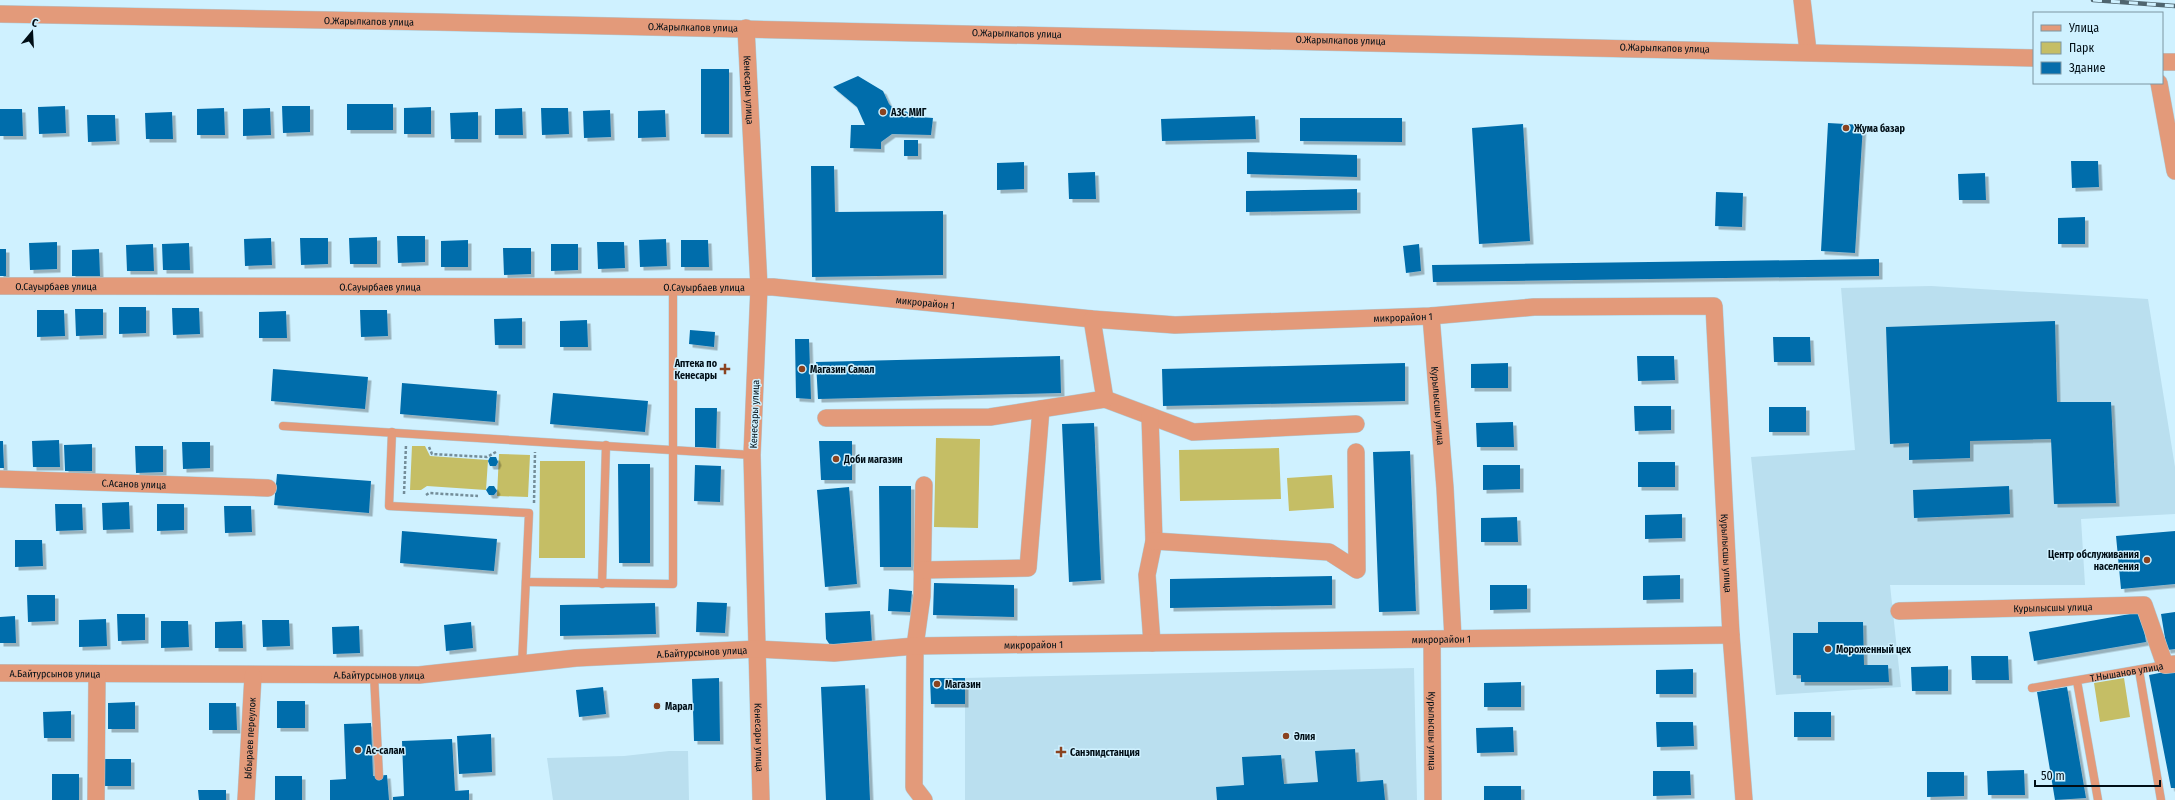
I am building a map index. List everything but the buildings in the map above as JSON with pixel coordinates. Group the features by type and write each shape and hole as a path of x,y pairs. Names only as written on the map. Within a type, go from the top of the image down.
{"street":[{"path":"1802,0 1808,51"},
{"name":"О.Жарылкапов улица","path":"0,14 746,28 1808,51 2033,58"},
{"name":"Кенесары улица","path":"746,28 759,287 752,455 761,800"},
{"path":"2163,62 2175,62"},
{"path":"2160,84 2175,166"},
{"name":"О.Сауырбаев улица","path":"0,286 759,287"},
{"name":"микрорайон 1","path":"759,287 1092,319 1175,325 1431,316 1534,307 1714,306"},
{"name":"Курылысшы улица","path":"1714,306 1731,635 1744,800"},
{"name":"Курылысшы улица","path":"1431,316 1445,488 1453,638"},
{"path":"1092,319 1105,399"},
{"path":"826,418 990,417 1105,399 1193,432 1356,424"},
{"path":"922,570 1028,568 1041,409"},
{"path":"1150,416 1154,541 1147,575 1152,643"},
{"path":"1154,541 1329,552 1357,570 1356,452"},
{"name":"С.Асанов улица","path":"0,479 268,488"},
{"path":"924,484 922,596 915,646 914,787 924,800"},
{"name":"Курылысшы улица","path":"1899,611 2144,605 2170,664"},
{"name":"микрорайон 1","path":"757,649 834,653 915,646 1731,635"},
{"name":"Курылысшы улица","path":"1432,639 1433,800"},
{"name":"А.Байтурсынов улица","path":"0,674 253,676 419,675 576,658 757,649"},
{"path":"96,800 97,674"},
{"name":"Ыбыраев переулок","path":"246,800 253,676"}],"lane":[{"path":"526,582 673,584 673,286"},
{"path":"283,426 752,455"},
{"path":"392,432 389,506 529,513 522,664"},
{"path":"602,584 606,445"},
{"name":"Т.Нышанов улица","path":"2032,688 2170,664"},
{"path":"2139,670 2161,800"},
{"path":"374,675 379,776"},
{"name":"Т.Нышанов улица","path":"2078,681 2098,800"}],"path":[{"path":"406,444 404,496 411,497"},
{"path":"424,497 429,493 482,497"},
{"path":"527,500 534,501"}],"shaded area":[{"path":"1931,286 2148,299 2175,467 2175,514 2081,519 2085,585 1890,585 1901,687 1776,695 1751,457 1855,450 1841,288"},
{"path":"1414,668 1417,800 965,800 965,678"},
{"path":"669,751 688,751 689,800 553,800 547,758 624,756"}],"green space":[{"path":"936,438 980,439 978,528 934,527"},
{"path":"412,446 425,446 430,456 488,460 486,490 427,486 421,490 410,490"},
{"path":"1279,448 1281,499 1180,501 1179,450"},
{"path":"499,454 530,455 528,497 497,496"},
{"path":"540,461 585,461 585,558 539,558"},
{"path":"1332,475 1334,508 1289,511 1287,478"},
{"path":"2124,678 2130,717 2100,722 2094,683"}],"railway":[{"path":"2093,0 2175,6"}],"place":[{"name":"АЗС МИГ","path":"883,112"},
{"name":"Жума базар","path":"1846,128"},
{"name":"Аптека по Кенесары","path":"725,369"},
{"name":"Магазин Самал","path":"802,369"},
{"name":"Доби магазин","path":"836,459"},
{"name":"Центр обслуживания населения","path":"2147,560"},
{"name":"Мороженный цех","path":"1828,649"},
{"name":"Магазин","path":"937,684"},
{"name":"Марал","path":"657,706"},
{"name":"Әлия","path":"1286,736"},
{"name":"Ас-салам","path":"358,750"},
{"name":"Санэпидстанция","path":"1061,752"}]}
